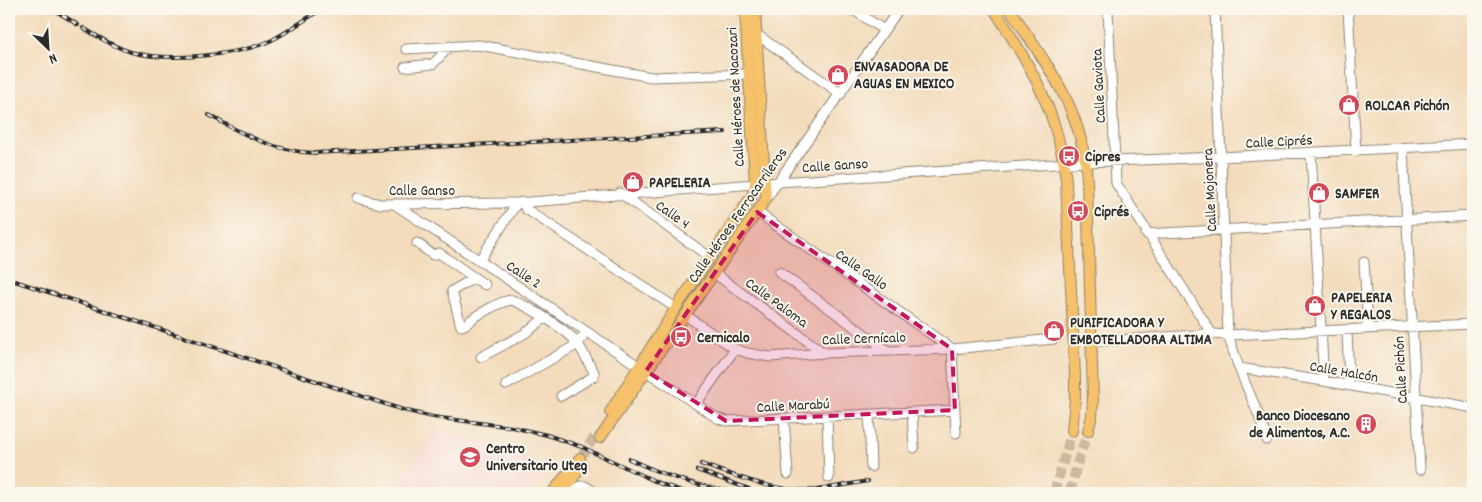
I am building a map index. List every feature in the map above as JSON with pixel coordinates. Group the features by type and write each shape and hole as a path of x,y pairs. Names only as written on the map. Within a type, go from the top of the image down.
{"main road":[{"name":"Calle Héroes de Nacozari","path":"745,9 748,74 760,184 766,199"},
{"name":"Calle Héroes de Nacozari","path":"755,9 760,184"},
{"path":"994,9 1037,80 1053,120 1064,164 1075,376 1072,430"},
{"path":"1010,9 1062,90 1080,134 1086,162 1093,400 1092,416 1088,431"},
{"name":"Calle Héroes Ferrocarrileros","path":"643,369 676,308 760,184"},
{"name":"Calle Héroes Ferrocarrileros","path":"598,437 643,369 685,316 766,199"},
{"path":"552,493 582,459 563,493"}],"street":[{"path":"852,9 884,30"},
{"name":"Calle Héroes Ferrocarrileros","path":"766,199 899,9"},
{"name":"Calle Gaviota","path":"1108,9 1116,183 1146,234 1212,334"},
{"name":"Calle Mojonera","path":"1215,9 1228,335 1268,440"},
{"path":"1348,9 1356,151"},
{"path":"756,34 841,94"},
{"path":"406,49 479,45 651,78 748,74"},
{"path":"405,67 432,64 450,46"},
{"name":"Calle Ciprés","path":"1086,162 1403,149 1473,144"},
{"name":"Calle Pichón","path":"1403,149 1420,470"},
{"path":"1311,153 1324,381"},
{"name":"Calle Ganso","path":"358,198 380,204 519,203 620,193 1086,162"},
{"name":"Calle 4","path":"620,193 711,258"},
{"path":"479,261 519,203 676,308"},
{"name":"Calle 2","path":"394,204 643,369"},
{"name":"Calle Gallo","path":"757,212 952,349"},
{"path":"1146,234 1473,216"},
{"path":"417,243 433,255 439,253 485,285"},
{"path":"1364,262 1368,329"},
{"path":"779,272 888,351"},
{"name":"Calle Paloma","path":"714,273 824,353"},
{"path":"474,278 452,291 462,326 510,300 545,318 570,335 578,344 594,372 594,376 561,396"},
{"name":"Calle Cernícalo","path":"685,316 735,349 770,357 824,353 952,349 1054,339"},
{"path":"481,357 524,334 545,318"},
{"path":"1102,341 1212,334 1228,335 1473,324"},
{"path":"1347,330 1349,386"},
{"path":"506,385 578,344 586,332"},
{"path":"696,404 735,349"},
{"path":"952,349 956,433"},
{"name":"Calle Halcón","path":"1239,368 1324,381 1473,408"},
{"name":"Calle Marabú","path":"643,369 696,404 726,421 955,410"},
{"path":"912,412 914,448"},
{"path":"869,414 872,467"},
{"path":"827,417 829,478"},
{"path":"784,418 788,474"},
{"path":"573,493 580,486 585,486 596,493"}],"highlighted area":[{"path":"757,212 952,349 955,410 726,421 646,371"}],"shaded area":[{"name":"Centro Universitario Uteg","path":"437,429 500,448 549,469 531,493 400,493 395,490"}],"tunnel":[{"path":"1054,493 1072,431"},
{"path":"1070,493 1088,431"},
{"path":"580,458 596,435"}],"railway":[{"path":"53,9 78,25"},
{"path":"83,28 112,45 131,52 163,57 202,56 258,46 291,29 321,9"},
{"path":"209,115 234,129 273,146 315,153 725,132"},
{"path":"9,279 403,410 433,417 512,427 547,435 582,447 661,484 688,493"},
{"path":"629,459 686,481 714,489 745,493"},
{"path":"701,464 758,483 786,489 817,490"},
{"path":"697,470 749,489"},
{"path":"811,491 868,481"}],"place":[{"name":"ENVASADORA DE AGUAS EN MEXICO","path":"838,75"},
{"name":"ROLCAR Pichón","path":"1349,105"},
{"name":"Cipres","path":"1069,156"},
{"name":"PAPELERIA","path":"633,182"},
{"name":"SAMFER","path":"1319,193"},
{"name":"Ciprés","path":"1078,211"},
{"name":"PAPELERIA Y REGALOS","path":"1315,306"},
{"name":"PURIFICADORA Y EMBOTELLADORA ALTIMA","path":"1054,331"},
{"name":"Cernicalo","path":"681,337"},
{"name":"Banco Diocesano de Alimentos, A.C.","path":"1366,424"},
{"name":"Centro Universitario Uteg","path":"470,457"}]}
